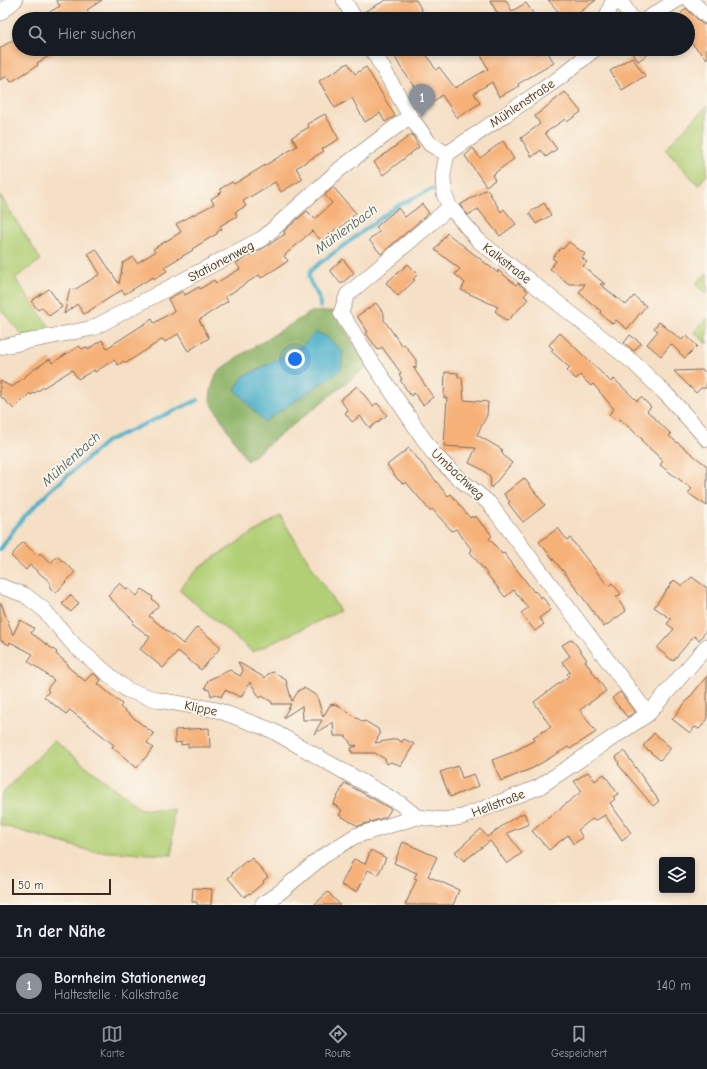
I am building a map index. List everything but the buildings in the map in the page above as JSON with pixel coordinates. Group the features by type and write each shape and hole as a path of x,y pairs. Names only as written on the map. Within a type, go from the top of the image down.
{"street":[{"path":"0,12 15,0"},
{"path":"344,0 351,12"},
{"path":"609,12 613,0"},
{"path":"620,0 628,12"},
{"path":"658,12 677,0"},
{"path":"690,0 707,16"},
{"path":"376,56 410,116 430,144 448,154"},
{"name":"Mühlenstraße","path":"448,154 558,79 586,56"},
{"name":"Stationenweg","path":"0,347 93,328 263,238 340,170 410,116"},
{"name":"Kalkstraße","path":"448,154 443,175 444,194 450,207 479,241 634,363 667,395 707,439"},
{"name":"Umbachweg","path":"450,207 347,295 341,313 433,453 455,475 489,503 648,714"},
{"name":"Klippe","path":"0,586 25,595 43,609 75,646 126,690 158,700 217,710 271,730 401,804 417,817"},
{"name":"Hellstraße","path":"262,905 274,897 322,857 355,836 417,817 443,820 462,817 539,787 648,714 707,646"}],"green space":[{"path":"707,106 707,175 698,185 665,149"},
{"path":"0,195 41,260 15,278 51,329 23,336 0,309"},
{"path":"707,273 707,295 695,284"},
{"path":"332,311 369,365 247,461 210,401 216,374 236,358 311,312","holes":["301,347 235,389 243,377"]},
{"path":"707,318 707,344 694,332"},
{"path":"280,516 340,611 253,652 179,590 199,567"},
{"path":"54,741 141,809 173,809 172,855 91,851 0,825 0,796"}],"water":[{"path":"316,332 327,337 343,352 341,370 264,422 235,389 243,377 301,347"}],"waterway":[{"name":"Mühlenbach","path":"320,307 319,298 311,284 309,277 312,269 397,206 432,189"},
{"name":"Mühlenbach","path":"0,550 15,528 28,513 50,491 107,441 198,400"}],"place":[{"name":"Bornheim Stationenweg","path":"422,117"}]}
